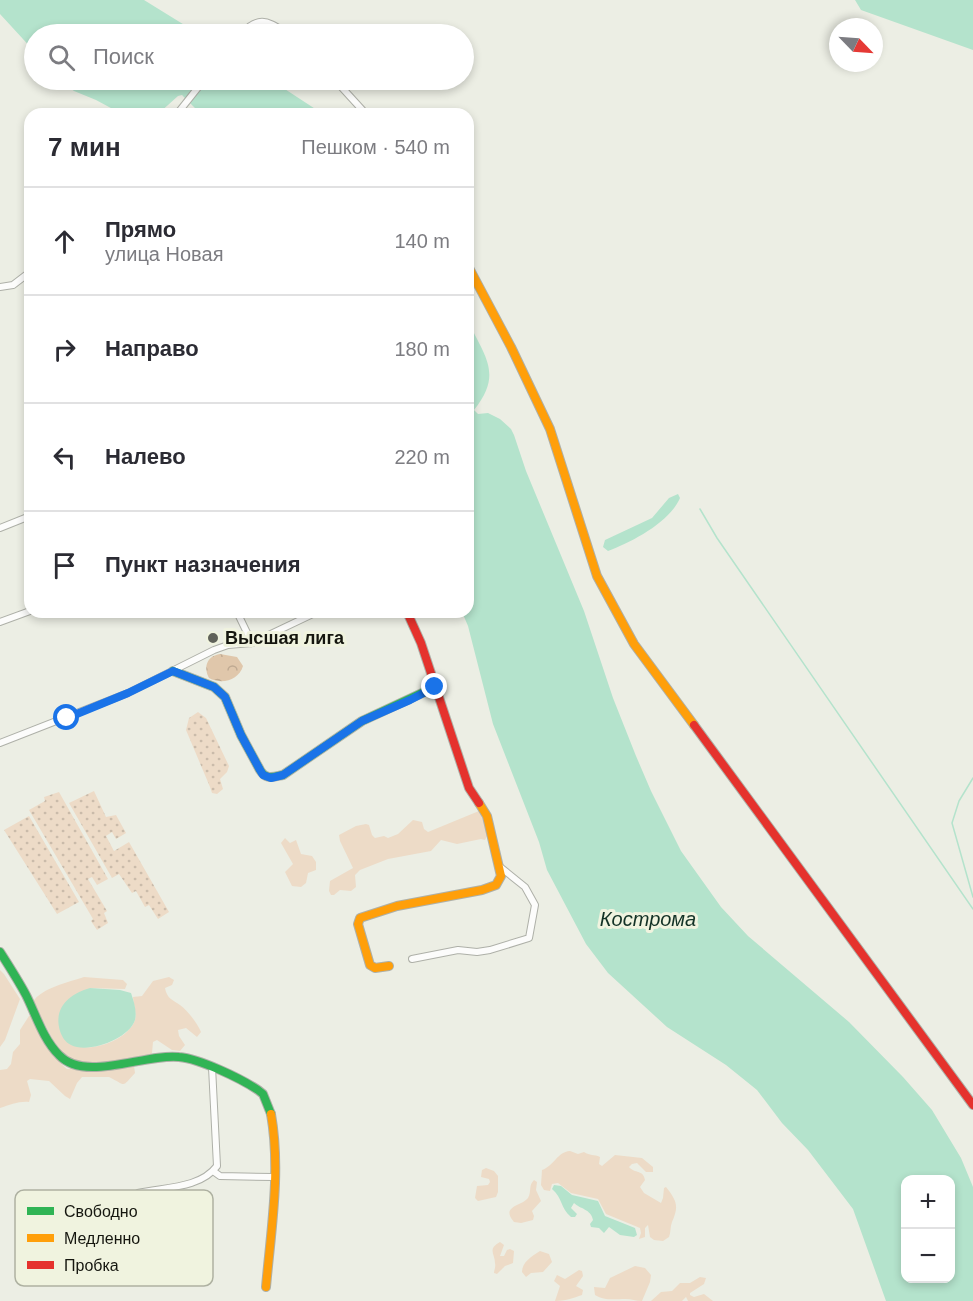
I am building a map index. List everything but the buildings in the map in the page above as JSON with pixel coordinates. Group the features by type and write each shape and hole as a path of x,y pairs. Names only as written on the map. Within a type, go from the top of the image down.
{"street":[{"path":"253,24 264,21 272,24"},
{"path":"181,108 196,90"},
{"path":"344,90 361,108"},
{"path":"0,287 13,285 24,277"},
{"path":"474,277 511,347 550,429 597,576 634,644 973,1105"},
{"path":"0,528 24,518"},
{"path":"0,622 24,613"},
{"path":"240,618 252,643"},
{"path":"0,743 128,693 214,650 228,645 252,643 304,618"},
{"path":"389,966 375,968 370,965 358,924 360,918 397,906 482,891 496,885 500,880 488,816 468,788 448,722 410,618"},
{"path":"173,671 214,687 225,697 241,735 260,770 263,775 271,778 283,775 362,721 435,687"},
{"path":"412,959 458,950 477,952 489,950 529,938 535,905 525,887 499,866"},
{"path":"0,952 57,1054 67,1063 93,1067 165,1055 190,1058 248,1084 265,1096 271,1114 274,1177 266,1287"},
{"path":"153,1190 197,1181 216,1167 212,1067"},
{"path":"213,1171 220,1176 274,1177"}],"shaded area":[{"path":"198,712 206,718 229,766 220,779 223,789 217,794 212,793 186,730 189,718"},
{"path":"94,791 106,817 116,815 126,833 116,839 112,832 106,836 114,851 129,842 169,912 158,919 149,905 145,907 136,891 132,893 119,874 112,878 69,803"},
{"path":"59,792 108,879 97,885 92,877 88,879 107,911 104,913 108,923 97,930 91,921 93,919 29,810 45,801 44,797"},
{"path":"479,811 482,812 488,834 485,840 457,844 441,840 431,851 388,859 360,870 355,875 356,887 351,891 340,890 331,895 330,881 353,868 339,835 356,826 366,824 369,825 375,838 384,836 388,838 398,834 413,820 422,822 424,829 428,832"},
{"path":"29,816 79,902 57,914 4,830"},
{"path":"285,838 290,843 296,840 301,854 312,856 316,862 316,870 308,873 306,883 301,887 292,886 285,872 293,864 281,843"},
{"path":"0,970 20,999 5,1040 0,1047"},
{"path":"84,977 123,980 127,984 125,989 90,988 61,1032 67,1041 76,1046 99,1046 122,1036 135,1020 133,997 142,996 153,981 169,977 174,980 172,985 165,988 167,995 189,1014 201,1032 197,1037 186,1028 178,1030 185,1045 180,1051 172,1050 157,1040 153,1042 152,1053 149,1056 90,1063 68,1058 60,1053 33,1002 49,989"},
{"path":"29,1016 33,1016 59,1062 67,1069 130,1064 134,1066 135,1073 124,1084 109,1077 82,1077 70,1099 49,1081 30,1079 27,1081 31,1095 29,1102 0,1108 0,1070 7,1069 11,1064 13,1052 20,1044 20,1030"},
{"path":"570,1151 600,1157 599,1164 602,1166 615,1155 642,1158 653,1167 653,1172 646,1172 637,1163 629,1167 644,1177 645,1180 640,1187 644,1193 661,1203 666,1187 673,1196 676,1208 669,1237 663,1241 654,1240 650,1237 648,1225 645,1228 645,1237 639,1239 640,1228 606,1214 598,1199 571,1193 558,1183 552,1184 550,1191 544,1190 541,1185 542,1170 562,1154"},
{"path":"486,1168 494,1171 498,1176 498,1192 496,1197 478,1201 475,1198 477,1186 488,1185 490,1182 489,1179 481,1177 482,1170"},
{"path":"534,1180 537,1182 536,1190 541,1201 532,1211 533,1220 514,1222 509,1213 511,1209 528,1198"},
{"path":"500,1242 504,1245 500,1256 504,1256 507,1250 514,1251 513,1263 505,1266 497,1274 494,1273 493,1249"},
{"path":"540,1251 549,1254 552,1262 543,1272 531,1273 526,1277 522,1272 524,1265"},
{"path":"635,1266 645,1268 651,1275 642,1301 606,1299 595,1295 594,1287 605,1288 610,1278"},
{"path":"579,1270 582,1271 583,1276 576,1286 583,1290 582,1295 555,1301 560,1286 554,1281 557,1275 565,1279"},
{"path":"700,1277 706,1278 704,1284 690,1295 694,1297 704,1294 713,1301 688,1301 686,1297 682,1301 651,1301 661,1292 672,1291 680,1283 690,1283"}],"green space":[{"path":"220,654 237,657 243,666 234,678 219,681 209,678 206,670 207,663 212,657"}],"water":[{"path":"0,0 144,0 183,24 24,24 24,40 0,14"},
{"path":"855,0 973,0 973,50 861,10"},
{"path":"286,90 314,108 195,108 182,95 165,108 111,108 74,91"},
{"name":"Кострома","path":"474,333 488,366 488,386 474,410"},
{"name":"Кострома","path":"474,410 478,414 488,413 500,419 514,435 526,471 584,611 613,698 636,756 681,851 721,907 748,936 849,1022 903,1077 932,1110 961,1158 973,1187 973,1301 886,1301 853,1209 808,1150 782,1123 757,1090 726,1065 667,1027 608,973 586,944 547,870 539,842 493,724 465,618 474,618"},
{"path":"678,494 680,498 675,507 659,523 608,551 603,547 605,540 652,518 669,498"},
{"path":"90,988 131,993 135,1020 131,1027 117,1039 97,1046 78,1047 65,1041 58,1023 59,1015 69,998"},
{"path":"554,1185 561,1186 572,1195 598,1201 605,1216 635,1228 637,1235 634,1237 620,1235 609,1227 604,1233 599,1228 591,1227 592,1216 574,1203 571,1208 577,1214 571,1217 552,1189"}],"waterway":[{"path":"700,509 717,538 973,909"},
{"path":"973,778 959,801 952,823 973,897"}],"traffic: fast":[{"path":"173,671 214,687 225,697 241,735 260,770 270,777 283,775 362,721 435,687"},
{"path":"0,952 17,978 48,1042 59,1055 70,1063 84,1067 99,1067 165,1057 188,1058 220,1070 258,1090 263,1094 271,1114"}],"traffic: slow":[{"path":"474,277 511,347 550,429 597,576 634,644 694,725"},
{"path":"389,966 375,968 370,965 358,924 360,918 397,906 482,890 496,885 501,876 487,816 479,803"},
{"path":"266,1287 275,1179 271,1114"}],"traffic: jam":[{"path":"410,618 421,643 469,788 479,803"},
{"path":"694,725 973,1105"}],"place":[{"name":"Высшая лига","path":"213,638"}],"route":[{"path":"67,718 128,693 173,671 214,687 225,697 241,735 260,770 263,775 271,778 283,775 362,721 435,687"}]}
